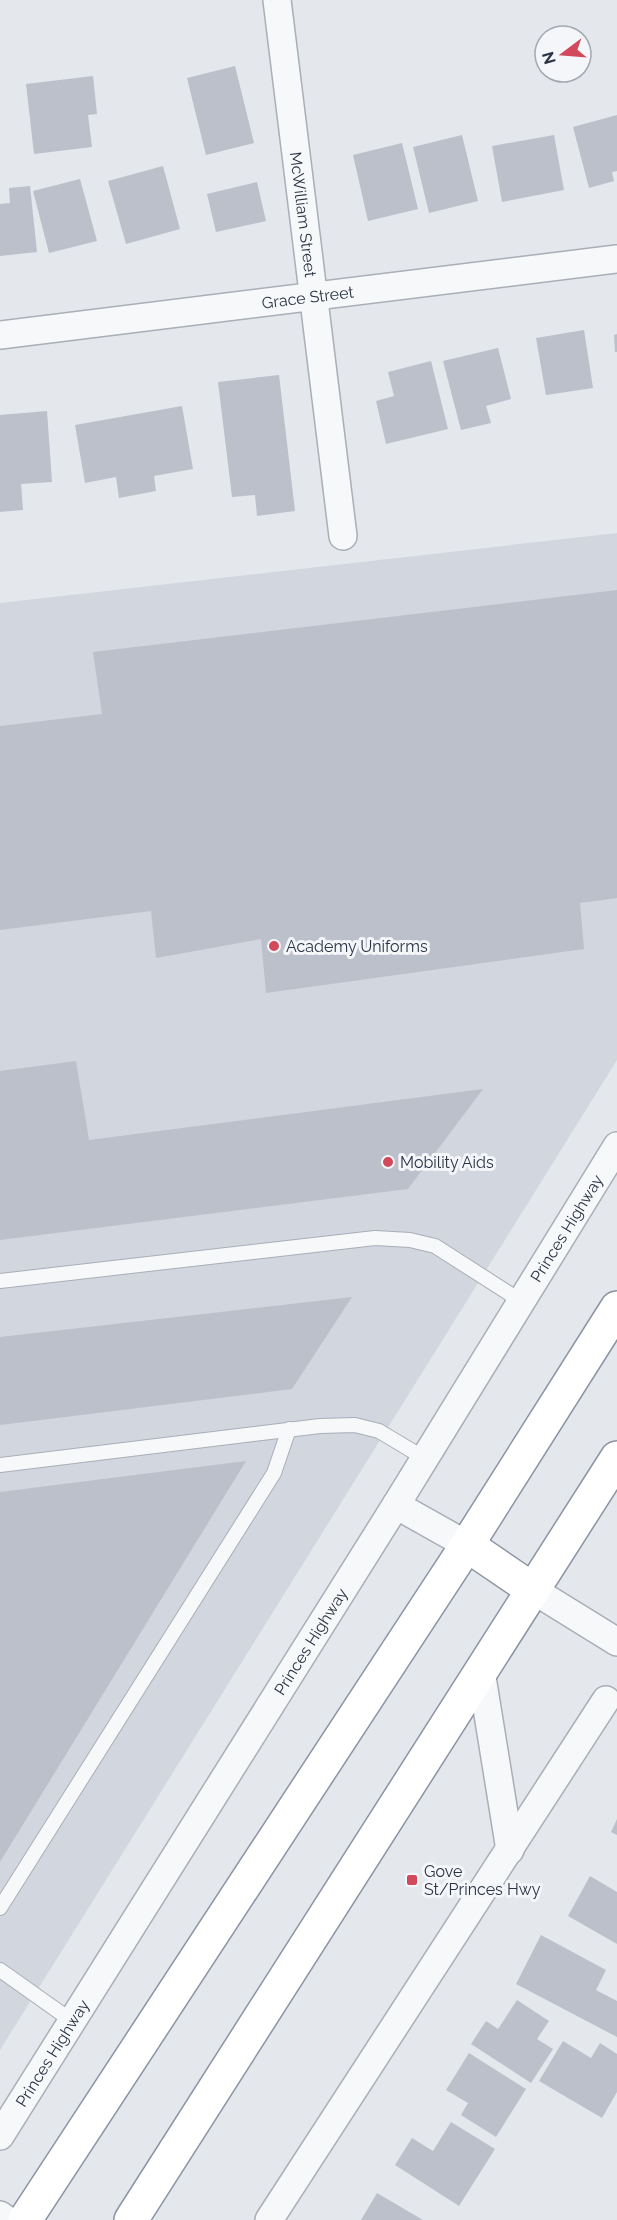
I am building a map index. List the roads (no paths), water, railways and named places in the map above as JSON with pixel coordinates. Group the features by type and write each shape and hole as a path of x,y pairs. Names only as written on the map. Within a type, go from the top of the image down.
{"highway":[{"path":"25,2220 467,1545 617,1308"},
{"path":"131,2220 533,1590 603,1497 617,1458"},
{"path":"467,1545 533,1590"}],"street":[{"name":"McWilliam Street","path":"277,0 315,297 342,536"},
{"name":"Grace Street","path":"0,335 617,259"},
{"name":"Princes Highway","path":"0,2136 396,1505 617,1146"},
{"path":"396,1505 467,1545"},
{"path":"533,1590 617,1642"},
{"path":"481,1671 510,1851"},
{"path":"269,2220 606,1700"},
{"path":"0,2215 7,2220"}],"lane":[{"path":"0,1281 375,1238 410,1240 435,1246 521,1301"},
{"path":"0,1464 289,1429 355,1425 379,1431 424,1458"},
{"path":"0,1908 273,1473 289,1429"},
{"path":"0,1970 72,2021"}],"place":[{"name":"Academy Uniforms","path":"274,946"},
{"name":"Mobility Aids","path":"388,1162"},
{"name":"Gove St/Princes Hwy","path":"412,1880"}]}
